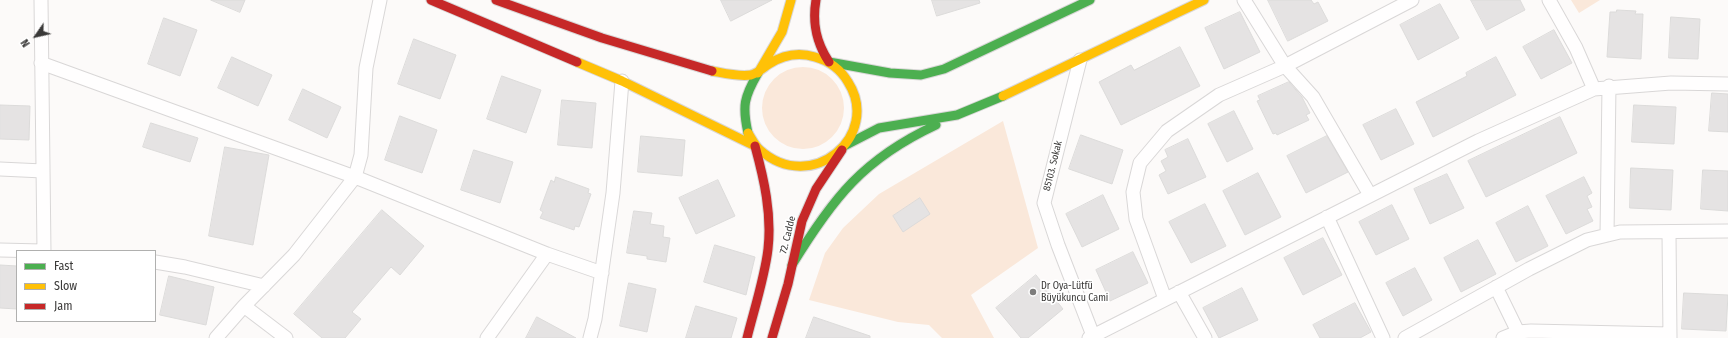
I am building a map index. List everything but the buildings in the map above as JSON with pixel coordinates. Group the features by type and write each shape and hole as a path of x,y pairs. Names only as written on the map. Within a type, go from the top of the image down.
{"main road":[{"path":"431,0 622,81 755,146 768,158 784,165 801,168 818,165 833,158 846,145 878,128 957,115"},
{"path":"496,0 510,3 640,50 706,69 741,76 758,73 773,61 791,55 811,55 829,62 890,73 921,75 944,69 1090,0"},
{"path":"747,338 768,249 769,215 763,176 755,146 746,128 744,109 748,90 782,32 791,0"},
{"path":"816,0 812,18 822,51 829,62 844,74 853,91 857,109 855,128 846,145"},
{"path":"792,265 836,198 864,168 898,144 957,115 1016,91 1204,0"},
{"name":"72. Cadde","path":"772,338 792,265 802,221 816,189 846,145"}],"street":[{"path":"41,0 43,250"},
{"path":"216,338 244,306 294,255 355,177 361,155 366,68 380,0"},
{"path":"1244,0 1285,66 1313,97 1370,195"},
{"path":"1165,299 1136,219 1133,192 1140,163 1167,131 1220,95 1285,66 1412,0"},
{"path":"1549,0 1576,48 1594,89"},
{"name":"85103. Sokak","path":"1080,60 1044,203 1092,337"},
{"path":"41,62 355,177 547,254 602,273"},
{"path":"590,338 595,319 613,193 622,81"},
{"path":"1092,337 1478,141 1594,89 1609,86 1671,83 1728,84"},
{"path":"1607,235 1609,86"},
{"path":"0,169 43,170"},
{"path":"1327,217 1383,338"},
{"path":"1405,338 1496,287 1586,240 1620,232 1668,233 1728,231"},
{"path":"1504,338 1518,332 1670,336 1668,233"},
{"path":"0,250 16,250"},
{"path":"487,338 547,254"},
{"path":"156,262 185,267 264,286"},
{"path":"1496,287 1518,332"},
{"path":"1179,292 1205,338"},
{"path":"244,306 286,338"}],"shaded area":[{"path":"1571,0 1600,0 1579,13"},
{"path":"803,67 819,70 832,79 841,92 844,108 841,124 832,137 819,146 803,149 787,146 774,137 765,124 762,108 765,92 774,79 787,70"},
{"path":"1003,121 1038,248 971,295 994,338 942,338 929,325 898,322 809,300 825,253 843,228 879,194"}],"traffic: fast":[{"path":"829,62 890,73 921,75 944,69 1090,0"},
{"path":"748,133 745,116 747,95 758,73"},
{"path":"846,145 879,128 957,115 1003,96"},
{"path":"792,265 836,200 852,183 888,152 936,125"}],"traffic: slow":[{"path":"758,73 782,32 791,0"},
{"path":"1003,96 1204,0"},
{"path":"712,71 736,75 751,75 780,58 791,55 809,55 834,66 848,82 856,102 856,121 849,139 836,153 820,163 800,166 780,162 760,150 748,133"},
{"path":"577,62 622,81 755,146"}],"traffic: jam":[{"path":"431,0 577,62"},
{"path":"496,0 602,38 712,71"},
{"path":"816,0 816,32 821,47 829,62"},
{"path":"747,338 764,270 769,236 766,197 755,146"},
{"path":"772,338 788,284 802,221 816,189 842,150"}],"place":[{"name":"Dr Oya-Lütfü Büyükuncu Cami","path":"1033,292"}]}
